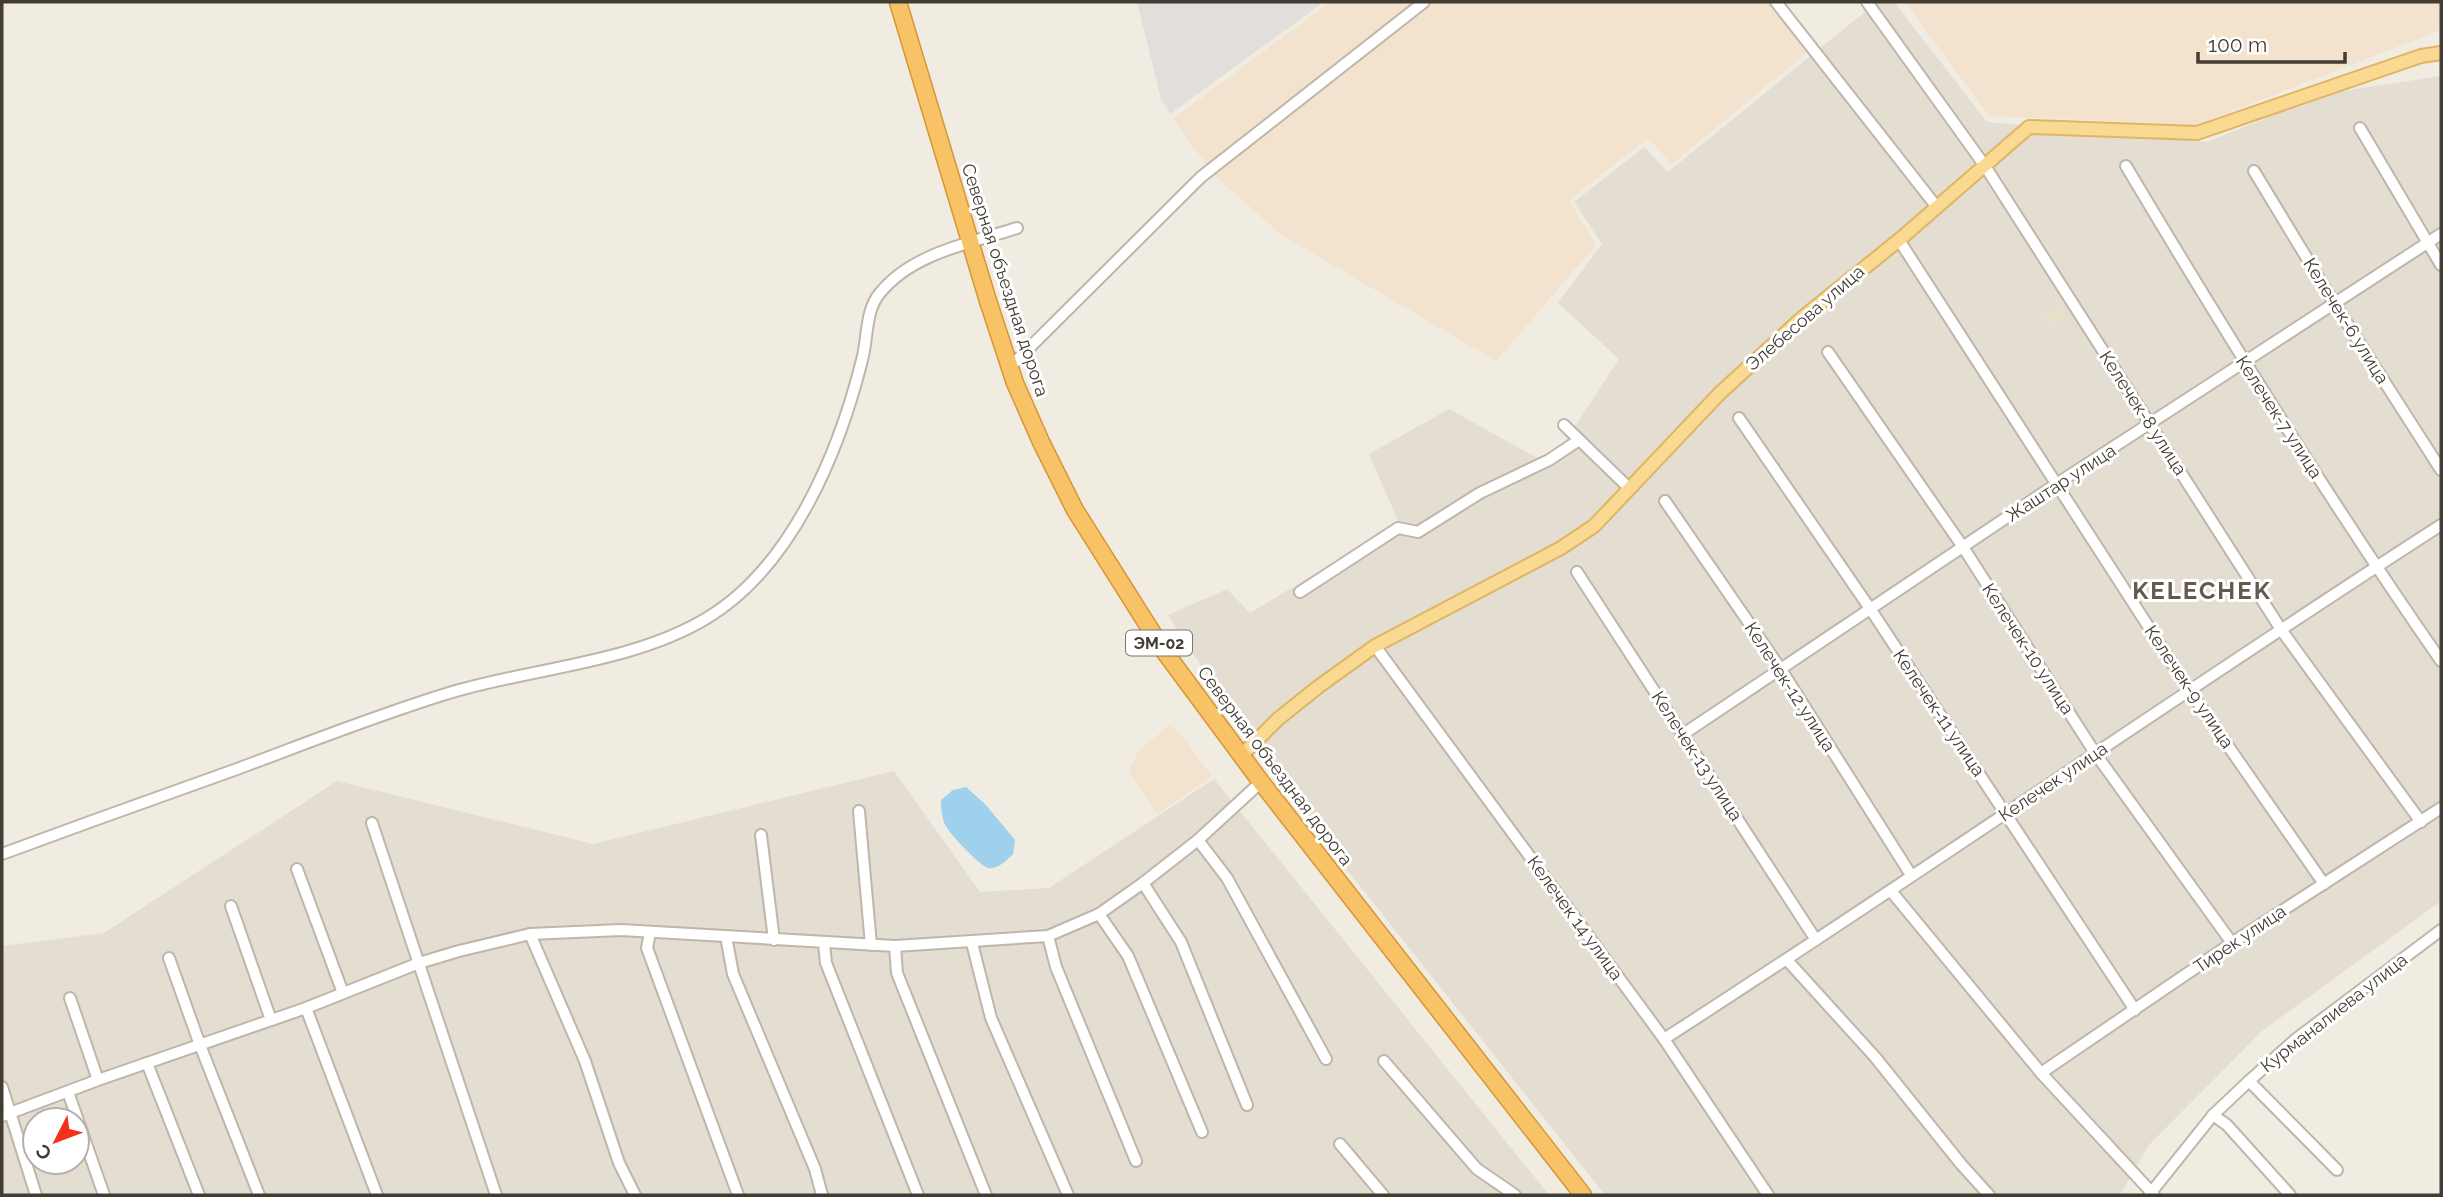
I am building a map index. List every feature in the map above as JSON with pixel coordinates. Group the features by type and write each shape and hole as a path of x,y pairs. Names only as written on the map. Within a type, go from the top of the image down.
{"highway":[{"name":"Северная объездная дорога","path":"898,2 1010,367 1041,442 1075,510 1164,651 1241,756 1583,1195"}],"main road":[{"name":"Элебесова улица","path":"1241,756 1278,719 1375,646 1561,548 1594,526 1730,384 1802,318 1899,240 2029,127 2197,134 2421,56 2441,53"}],"street":[{"path":"1010,367 1201,177 1424,2"},
{"path":"1776,2 1936,206"},
{"name":"Келечек-8 улица","path":"1867,2 1985,166 2282,631 2421,822"},
{"path":"2360,128 2441,265"},
{"name":"Келечек-7 улица","path":"2126,166 2244,363 2376,567 2441,661"},
{"name":"Келечек-6 улица","path":"2254,171 2334,303 2441,470"},
{"path":"2,854 403,708 452,692 657,642 706,618 744,591 792,533 833,454 863,360 872,306 879,294 897,276 930,257 1017,228"},
{"name":"Жаштар улица","path":"1682,734 2055,485 2441,234"},
{"name":"Келечек-9 улица","path":"1899,240 2190,691 2324,884"},
{"name":"Келечек-10 улица","path":"1828,352 1962,547 2095,753 2232,943"},
{"name":"Келечек-11 улица","path":"1739,418 1871,610 2135,1010"},
{"path":"1564,425 1630,489"},
{"path":"1300,592 1398,528 1418,533 1480,493 1549,460 1579,440"},
{"name":"Келечек-12 улица","path":"1665,501 1780,668 1911,876"},
{"name":"Келечек улица","path":"1664,1039 2441,525"},
{"name":"Келечек-13 улица","path":"1577,572 1816,940"},
{"name":"Келечек 14 улица","path":"1375,646 1664,1039 1768,1195"},
{"path":"6,1115 306,1008 419,963 530,934 621,930 871,946 972,943 1048,936 1099,914 1143,883 1198,840 1261,782"},
{"name":"Тирек улица","path":"2041,1073 2232,943 2441,808"},
{"path":"859,811 871,946"},
{"path":"372,823 496,1195"},
{"path":"761,835 774,940"},
{"path":"1198,840 1227,878 1326,1059"},
{"path":"297,869 343,993"},
{"path":"1143,883 1181,942 1247,1105"},
{"path":"1891,891 2041,1073 2151,1194"},
{"path":"231,906 271,1020"},
{"path":"1099,914 1128,956 1202,1132"},
{"name":"Курманалиева улица","path":"2151,1194 2213,1115 2249,1081 2296,1039 2441,930"},
{"path":"650,933 647,948 738,1195"},
{"path":"530,934 585,1061 619,1163 635,1195"},
{"path":"726,936 733,974 815,1169 822,1195"},
{"path":"1048,936 1056,967 1136,1161"},
{"path":"972,943 991,1018 1068,1195"},
{"path":"824,944 826,963 918,1195"},
{"path":"895,946 897,973 986,1195"},
{"path":"169,958 259,1195"},
{"path":"1787,960 1875,1057 1989,1195"},
{"path":"71,998 99,1080"},
{"path":"306,1008 377,1195"},
{"path":"1384,1061 1477,1169 1516,1195"},
{"path":"147,1063 199,1195"},
{"path":"2249,1081 2337,1170"},
{"path":"2,1087 6,1115 36,1195"},
{"path":"68,1092 104,1195"},
{"path":"2213,1115 2227,1125 2290,1195"},
{"path":"1340,1144 1383,1195"}],"shaded area":[{"path":"1137,2 1324,2 1170,114 1161,99"},
{"path":"1330,2 1768,2 1806,53 1672,164 1648,138 1569,200 1596,245 1496,361 1282,235 1215,176 1173,119"},
{"name":"KELECHEK","path":"1877,2 1894,2 1987,122 2207,142 2329,93 2441,76 2441,901 2262,1031 2148,1146 2120,1195 1605,1195 1272,775 1168,615 1227,589 1250,613 1399,523 1369,454 1449,409 1550,465 1619,359 1558,303 1602,244 1574,202 1644,147 1668,172"},
{"path":"1905,2 2441,2 2441,30 2196,125 1989,116"},
{"path":"2061,305 2067,314 2049,325 2043,316"},
{"path":"1169,726 1176,729 1212,776 1157,814 1129,772 1138,751"},
{"path":"894,771 980,892 1049,888 1214,779 1549,1195 2,1195 2,946 104,933 337,781 593,844"}],"water":[{"path":"966,787 985,804 1015,840 1013,854 995,868 988,868 979,862 954,837 944,822 941,800 953,790"}],"district":[{"name":"KELECHEK","path":"2202,591"}]}
